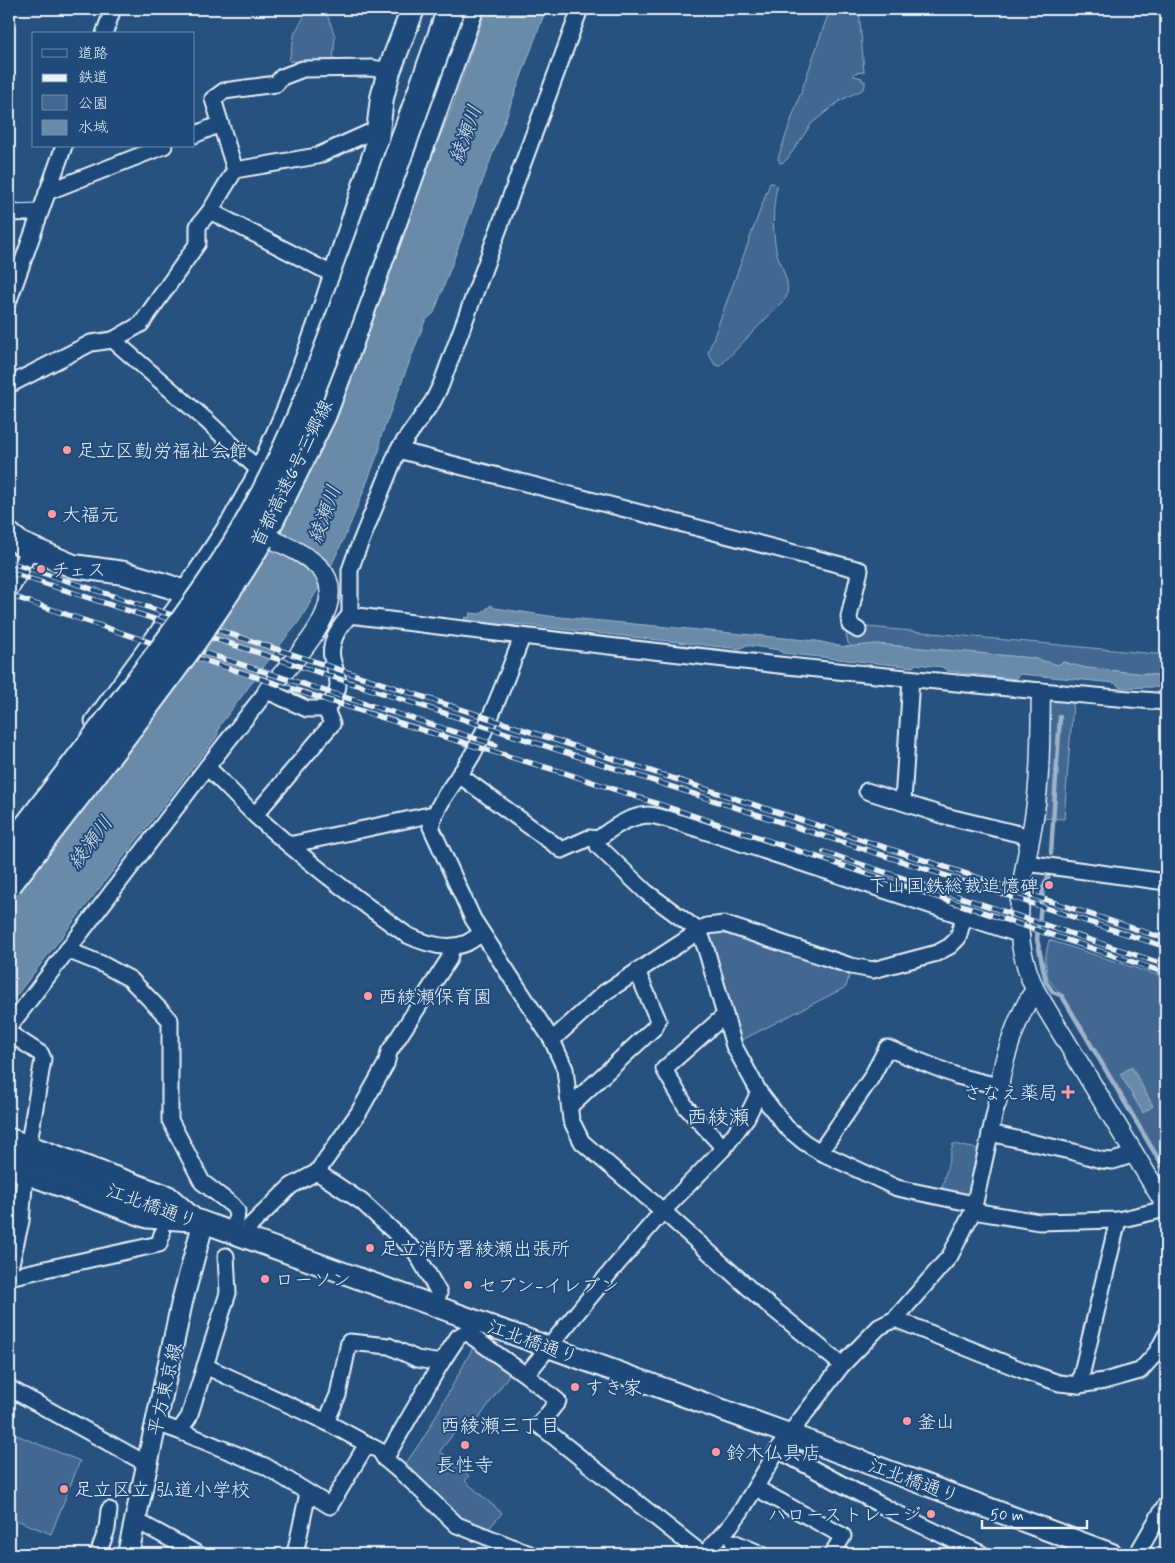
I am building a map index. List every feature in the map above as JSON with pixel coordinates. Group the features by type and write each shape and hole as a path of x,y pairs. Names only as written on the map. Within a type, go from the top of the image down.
{"highway":[{"name":"首都高速6号三郷線","path":"9,851 113,717 192,609 254,513 293,434 329,347 451,9"},
{"name":"首都高速6号三郷線","path":"9,883 210,618 240,572 282,498 323,414 470,9"}],"main road":[{"path":"9,534 21,544 73,566 124,573 186,593 233,522 262,472 289,408 320,322 376,149 382,98 389,71 413,9"},
{"name":"江北橋通り","path":"9,1152 203,1224 241,1230 435,1306 469,1325 549,1347 1112,1554"},
{"name":"平方東京線","path":"128,1554 182,1302 203,1224"}],"street":[{"path":"105,32 113,9"},
{"path":"267,691 307,709 326,709 335,699 339,687 332,643 339,628 350,615 350,570 398,450 433,402 441,385 580,9"},
{"path":"9,385 91,343 112,340 141,324 198,243 198,226 210,211 234,170 213,99 224,91 276,84 282,77 302,69 372,68 389,71"},
{"path":"195,134 220,124"},
{"path":"234,170 317,156 377,129"},
{"path":"9,300 63,148"},
{"path":"47,192 159,148"},
{"path":"112,695 128,706 137,701 199,615 255,532 305,436 327,382 345,330 348,303 334,275 210,211"},
{"path":"9,213 40,212"},
{"path":"112,340 207,421 262,472"},
{"path":"398,450 860,570 849,617 850,625 858,630"},
{"path":"9,1027 207,768 305,646 320,624 328,606 329,588 323,572 312,561 255,532"},
{"path":"9,591 30,548"},
{"path":"9,831 186,593"},
{"path":"350,615 522,637 911,679 1166,702"},
{"path":"522,637 496,706 475,750 434,814 430,827 473,919 552,1040 565,1069 571,1120 582,1142 760,1298 842,1365"},
{"path":"903,801 911,679"},
{"path":"598,839 598,846 646,892 699,931 734,1046 758,1092 786,1127 804,1142 820,1152 897,1188 1040,1222 1118,1220 1166,1208 1036,990 1025,964 1019,910 1038,782 1041,692"},
{"path":"255,815 332,724 326,709"},
{"path":"207,768 221,779 255,815 289,845 407,935 425,943 452,948 475,940 481,932"},
{"path":"459,775 562,850 589,838 598,839 611,828 629,820 648,815 668,819 1021,935"},
{"path":"867,790 945,816 1031,837"},
{"path":"289,845 434,814"},
{"path":"1026,863 1166,882"},
{"path":"552,1040 604,993 707,926 724,924 851,966 873,970 937,953 950,946 958,938 964,916"},
{"path":"67,950 102,964 130,979 170,1020 170,1120 202,1182 237,1211 236,1221 241,1230 291,1186 317,1172 359,1112 386,1064 389,1052 449,959 452,948"},
{"path":"570,1106 655,1027 658,1020 637,972"},
{"path":"385,1459 441,1363 458,1337 469,1325 474,1338 526,1375 558,1402 539,1425 703,1554 730,1526 789,1434 842,1365 879,1327 896,1319 950,1256 973,1207 1004,1062 1024,1007 1036,990"},
{"path":"724,1148 686,1107 664,1069 725,1015"},
{"path":"9,1033 41,1054 43,1060 29,1143"},
{"path":"820,1152 870,1078 887,1048 998,1094"},
{"path":"526,1375 663,1211 724,1148 747,1117 758,1092"},
{"path":"990,1134 1074,1152 1101,1160 1113,1160 1135,1154"},
{"path":"9,1136 169,1194 203,1224"},
{"path":"9,1170 147,1220 203,1224"},
{"path":"317,1172 362,1202 415,1251 439,1293 435,1306"},
{"path":"9,1272 21,1221 25,1176"},
{"path":"1079,1385 1118,1220"},
{"path":"9,1277 159,1244 162,1234"},
{"path":"179,1430 189,1417 228,1292 226,1256"},
{"path":"896,1319 1027,1372 1059,1383 1079,1385 1140,1371 1158,1352 1166,1335"},
{"path":"326,1422 338,1395 349,1342 389,1346 417,1359 441,1363"},
{"path":"205,1366 326,1422 380,1451 385,1459 457,1525 505,1549 530,1554"},
{"path":"9,1388 146,1464"},
{"path":"156,1423 179,1430 265,1466 330,1506 367,1444"},
{"path":"778,1450 894,1512 982,1554"},
{"path":"756,1488 843,1536 832,1554"},
{"path":"295,1554 308,1493"},
{"path":"98,1554 107,1529 109,1510"},
{"path":"1137,1554 1164,1513"},
{"path":"135,1520 198,1554"},
{"path":"730,1526 732,1529 733,1548 761,1554"}],"green space":[{"path":"309,9 325,9 335,36 333,62 289,61 295,32"},
{"path":"830,9 859,9 864,72 854,73 854,76 862,78 862,81 865,81 865,86 862,90 841,100 812,123 788,158 780,163 778,158"},
{"path":"770,183 774,183 777,186 774,233 776,249 786,280 786,298 720,366 715,365 708,353"},
{"path":"858,626 1166,655 1166,676 1086,668 1063,662 1058,665 1032,658 876,644 852,647 848,643 846,635 850,630"},
{"path":"1047,698 1073,703 1064,819 1040,818"},
{"path":"724,927 851,969 846,987 736,1043 705,931"},
{"path":"1049,940 1166,978 1166,1171 1062,996 1048,979 1045,959"},
{"path":"953,1144 978,1149 967,1198 941,1192"},
{"path":"475,1344 511,1372 473,1427 470,1424 466,1428 461,1424 440,1451 469,1476 465,1481 502,1513 487,1531 464,1520 446,1506 406,1463 426,1434"},
{"path":"9,1432 80,1461 51,1534 9,1517"}],"water":[{"name":"綾瀬川","path":"486,9 546,9 434,313 425,321 380,439 380,448 332,565 300,620 220,725 217,736 9,1005 9,896 168,689 212,641 226,620 313,449 454,102"},
{"path":"491,605 495,608 549,616 817,641 844,647 876,644 1032,658 1058,665 1063,662 1086,668 1166,676 1166,688 1121,688 1115,683 1020,674 1015,679 947,671 942,667 916,664 913,667 782,653 779,650 746,645 740,649 515,624 514,628 464,621 465,617 469,618 470,613 480,614"},
{"path":"1132,1067 1153,1106 1143,1113 1120,1074"}],"waterway":[{"path":"1051,853 1060,717"},
{"path":"1050,873 1043,888 1037,939 1046,982 1053,992 1062,996 1166,1172"}],"railway":[{"path":"9,562 1166,939"},
{"path":"9,572 1166,947"},
{"path":"9,595 284,686 562,772 1166,973"},
{"path":"205,653 496,745"},
{"path":"824,852 1166,965"}],"place":[{"name":"足立区勤労福祉会館","path":"67,450"},
{"name":"大福元","path":"52,514"},
{"name":"チェス","path":"41,569"},
{"name":"下山国鉄総裁追憶碑","path":"1049,885"},
{"name":"西綾瀬保育園","path":"368,996"},
{"name":"さなえ薬局","path":"1068,1092"},
{"name":"足立消防署綾瀬出張所","path":"370,1248"},
{"name":"ローソン","path":"265,1279"},
{"name":"セブン-イレブン","path":"468,1285"},
{"name":"すき家","path":"575,1387"},
{"name":"釜山","path":"907,1421"},
{"name":"長性寺","path":"465,1445"},
{"name":"鈴木仏具店","path":"716,1452"},
{"name":"足立区立 弘道小学校","path":"64,1489"},
{"name":"ハローストレージ","path":"931,1514"}],"district":[{"name":"西綾瀬","path":"718,1117"},
{"name":"西綾瀬三丁目","path":"500,1425"}]}
